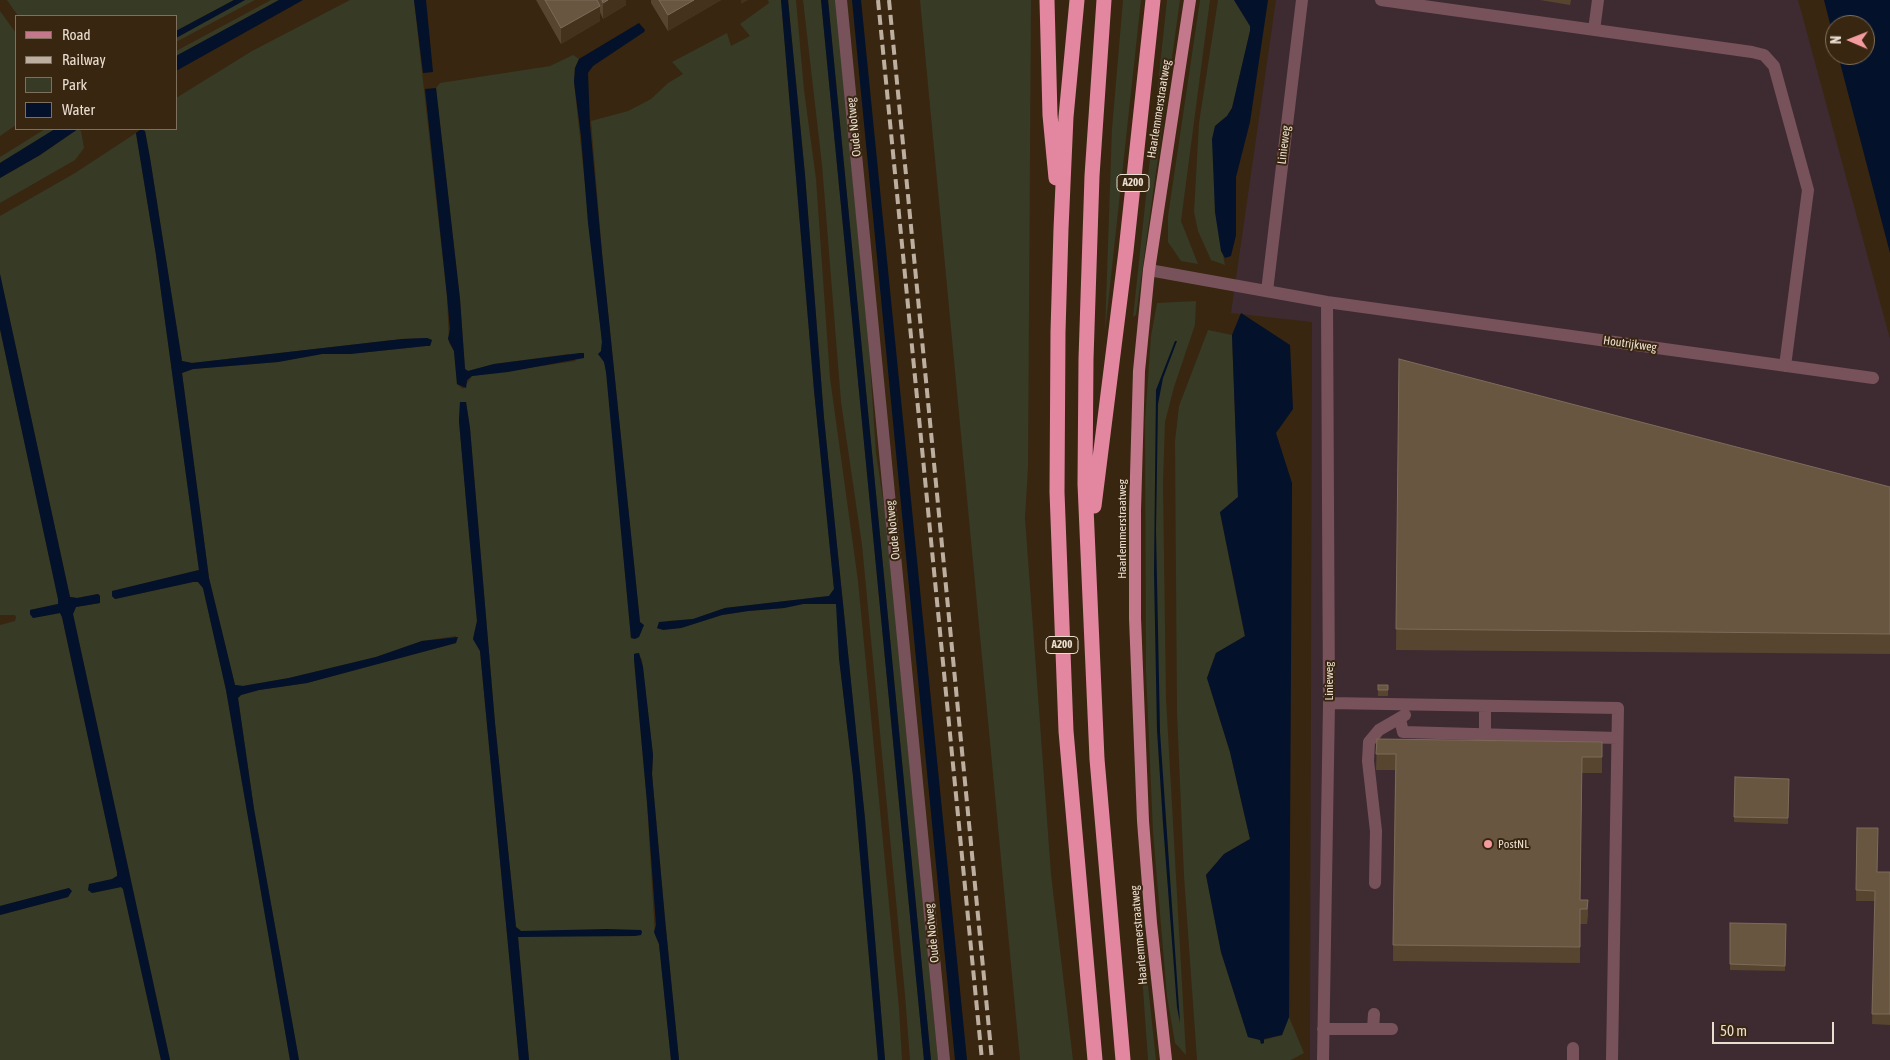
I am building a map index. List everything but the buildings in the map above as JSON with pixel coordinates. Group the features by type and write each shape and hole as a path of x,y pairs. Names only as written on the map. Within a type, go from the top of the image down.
{"highway":[{"name":"A200","path":"1047,0 1050,114 1061,229"},
{"name":"A200","path":"1077,0 1066,117 1061,229 1057,492 1061,623 1075,850 1095,1060"},
{"name":"A200","path":"1104,0 1092,176 1086,359 1085,484 1097,759 1123,1060"},
{"name":"A200","path":"1088,550 1126,251 1153,0"}],"main road":[{"name":"Haarlemmerstraatweg","path":"1166,1060 1151,923 1143,821 1135,618 1135,510 1139,371 1149,270 1190,0"}],"street":[{"name":"Oude Notweg","path":"841,0 944,1060"},
{"name":"Linieweg","path":"1267,291 1302,0"},
{"path":"1381,0 1764,55 1774,66 1808,190 1785,366"},
{"path":"1594,30 1598,0"},
{"path":"1149,270 1327,302"},
{"name":"Linieweg","path":"1323,1060 1329,703 1327,302"},
{"name":"Houtrijkweg","path":"1327,302 1873,378"},
{"path":"1329,703 1618,708 1612,1060"},
{"path":"1375,883 1376,831 1368,761 1369,742 1379,730 1400,719 1412,705"},
{"path":"1485,706 1485,756"},
{"path":"1400,719 1403,732 1617,738"},
{"path":"1374,1014 1374,1029"},
{"path":"1323,1029 1392,1030"}],"shaded area":[{"path":"1276,0 1798,0 1890,339 1890,1060 1310,1060 1312,322 1231,313"}],"green space":[{"path":"7,0 234,0 178,30 178,15 17,15"},
{"path":"245,0 255,0 178,41 178,37"},
{"path":"271,0 279,0 178,55 178,50"},
{"path":"350,0 414,0 447,296 449,343 454,351 457,384 463,389 472,376 576,361 569,354 494,364 468,371 465,369 460,299 436,88 440,83 550,66 573,55 579,59 575,68 574,82 602,342 601,352 608,384 631,638 644,626 640,622 602,253 591,121 628,111 651,99 668,83 683,74 672,62 727,33 731,46 750,36 740,24 769,3 768,0 781,0 814,390 834,589 829,596 725,608 694,619 668,621 657,629 681,628 722,615 748,611 784,608 803,604 836,604 839,617 839,658 853,776 878,1060 679,1060 652,774 653,755 642,660 638,653 635,653 655,935 659,944 671,1060 529,1060 518,936 634,936 641,930 529,932 521,931 516,927 495,723 470,429 466,402 460,402 459,421 477,621 473,639 480,651 519,1060 299,1060 254,809 238,698 241,695 259,690 307,683 456,643 456,636 422,641 376,657 289,678 243,686 235,685 209,578 182,373 193,369 278,362 322,354 350,354 426,346 430,345 432,340 427,338 402,339 192,363 182,361 150,158 145,131 142,130 178,130 178,97 252,51"},
{"path":"788,0 796,0 804,90 816,179 830,378 858,581 899,1008 902,1060 885,1060 865,819 824,418 805,175"},
{"path":"803,0 821,0 924,1060 910,1060 862,545 841,402 822,165"},
{"path":"828,0 836,0 869,348 876,453 886,519 938,1060 931,1060"},
{"path":"920,0 1031,0 1028,468 1025,518 1051,874 1073,1060 1020,1060"},
{"path":"1123,0 1141,0 1105,332 1112,129"},
{"path":"1167,0 1180,0 1136,315 1133,317"},
{"path":"1200,0 1210,0 1181,221 1198,264 1181,261 1168,242 1168,216"},
{"path":"1218,0 1234,0 1250,26 1232,108 1227,116 1215,126 1219,235 1225,265 1211,260 1198,231 1194,212 1199,123"},
{"path":"0,11 15,32 15,126 0,136"},
{"path":"43,130 53,130 0,163 0,157"},
{"path":"76,130 81,131 84,148 75,160 0,203 0,178 40,155"},
{"path":"136,133 156,255 199,570 113,591 112,596 115,599 193,582 198,582 203,588 226,690 290,1060 170,1060 73,614 76,607 100,603 100,596 98,594 77,598 70,597 0,274 0,216 75,173"},
{"path":"1196,301 1195,325 1174,387 1165,422 1163,484 1166,698 1186,1055 1175,1043 1167,996 1153,832 1146,671 1145,421 1151,336 1157,303"},
{"path":"0,329 58,599 58,604 30,610 30,614 33,618 60,613 62,617 117,872 117,876 93,893 121,887 123,889 161,1060 0,1060 0,915 68,897 71,891 69,888 0,906 0,625 15,621 16,617 15,615 0,615"},
{"path":"1208,330 1232,335 1238,497 1220,513 1245,637 1216,653 1207,678 1230,752 1250,839 1224,854 1206,875 1221,952 1248,1037 1261,1040 1261,1044 1264,1040 1282,1035 1289,1017 1304,1053 1291,1060 1197,1060 1184,876 1177,714 1175,441 1179,406"},
{"path":"1146,967 1156,1060 1148,1060 1142,975"}],"water":[{"path":"234,0 245,0 178,37 178,30"},
{"path":"279,0 303,0 178,70 178,55"},
{"path":"414,0 426,0 433,72 423,73"},
{"path":"781,0 788,0 805,175 824,418 865,819 885,1060 878,1060 853,776 839,658 836,604 803,604 784,608 748,611 722,615 681,628 663,630 657,628 659,622 693,619 725,608 829,596 834,589 814,390"},
{"path":"821,0 828,0 931,1060 924,1060"},
{"path":"852,0 861,0 967,1060 955,1060"},
{"path":"1234,0 1268,0 1250,122 1236,177 1236,235 1231,256 1225,258 1221,251 1215,212 1212,139 1215,126 1227,116 1232,108 1250,31 1250,26"},
{"path":"1824,0 1890,0 1890,253 1841,65 1875,65 1875,15 1828,15"},
{"path":"639,23 645,30 644,32 593,66 588,73 590,125 602,253 640,622 644,625 639,637 635,639 631,638 606,372 604,362 598,354 601,351 602,342 574,82 575,68 579,59"},
{"path":"436,88 460,299 465,369 468,371 494,364 580,353 584,353 584,358 508,372 472,376 467,380 466,388 457,384 454,351 448,339 450,329 447,296 425,89"},
{"path":"53,130 77,130 40,155 0,178 0,163"},
{"path":"140,130 145,131 182,361 192,363 402,339 427,338 432,340 430,346 350,354 322,354 278,362 193,369 182,373 209,578 235,685 243,686 289,678 376,657 422,641 458,637 456,643 307,683 259,690 241,695 238,698 254,809 299,1060 290,1060 226,690 203,588 198,582 193,582 115,599 112,596 112,591 199,570 156,255 136,133"},
{"path":"0,274 70,597 77,598 98,594 100,596 100,603 76,607 73,614 170,1060 161,1060 123,889 121,887 92,893 88,890 89,884 112,879 117,876 117,872 62,617 60,613 33,618 30,614 30,610 58,604 58,599 0,329"},
{"path":"1241,313 1290,345 1293,409 1276,433 1292,483 1289,1017 1282,1035 1264,1039 1264,1043 1261,1044 1260,1040 1248,1037 1221,952 1206,875 1224,854 1250,839 1230,752 1207,678 1216,653 1245,636 1220,512 1238,497 1232,335"},
{"path":"1175,341 1177,341 1163,378 1158,404 1156,530 1160,732 1180,1023 1177,1007 1157,730 1154,572 1156,390"},
{"path":"460,402 466,402 470,428 495,723 516,927 521,931 607,929 641,930 642,932 641,935 635,936 518,937 529,1060 519,1060 480,651 473,639 477,621 459,421"},
{"path":"639,653 643,667 653,755 652,774 679,1060 671,1060 659,944 654,932 656,925 647,802 634,659 634,654"},
{"path":"69,888 72,891 68,897 0,915 0,906"}],"railway":[{"path":"878,0 982,1060"},
{"path":"889,0 992,1060"}],"place":[{"name":"PostNL","path":"1488,844"}]}
